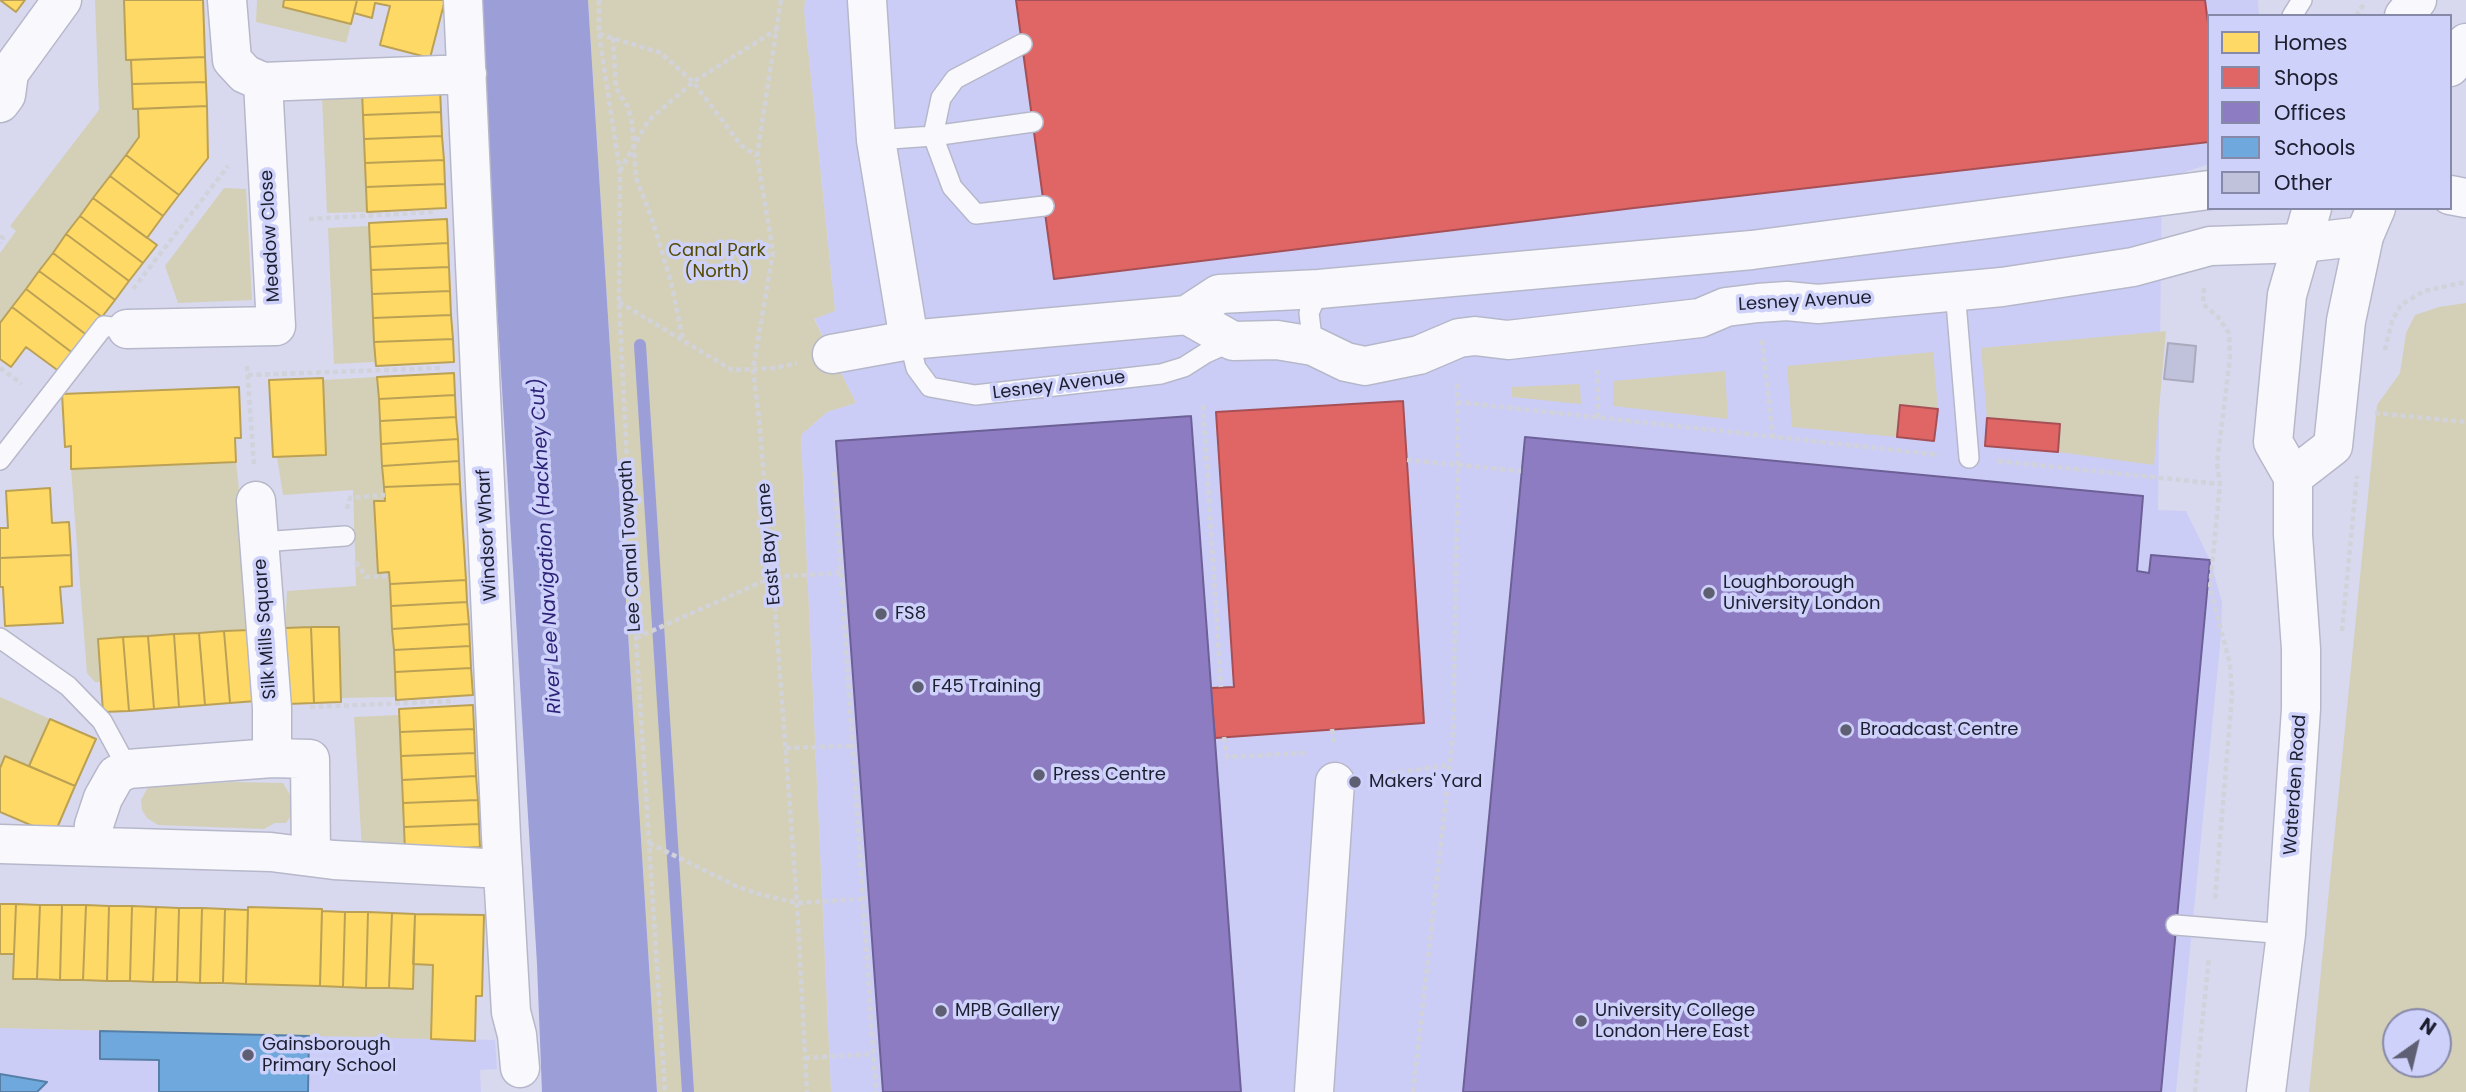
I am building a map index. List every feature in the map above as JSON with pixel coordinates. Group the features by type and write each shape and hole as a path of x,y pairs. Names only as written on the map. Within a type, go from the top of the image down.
{"street":[{"path":"2,96 9,73 62,0"},
{"path":"228,0 232,60 246,74 264,100 366,78 467,74"},
{"name":"Windsor Wharf","path":"463,0 503,869 512,1012 520,1068"},
{"path":"867,0 876,140 909,340"},
{"path":"2406,14 2417,0"},
{"path":"2452,64 2466,43"},
{"name":"Meadow Close","path":"116,327 276,326 264,100"},
{"path":"832,354 909,340 1187,315 1219,294 1319,289 1752,250 2207,190"},
{"path":"2293,477 2333,446 2346,321 2370,222"},
{"name":"Lesney Avenue","path":"1233,341 1277,340 1313,346 1346,362 1366,366 1419,355 1459,338 1475,336 1508,340 1700,318 1726,307 1758,303 1787,301 1818,304 2002,287 2133,267 2210,246 2307,226 2370,222"},
{"name":"Waterden Road","path":"2266,1092 2286,933 2301,709 2293,477 2273,442 2287,295 2307,226"},
{"path":"1187,315 1233,341"},
{"name":"Silk Mills Square","path":"257,501 272,708 272,758"},
{"path":"92,845 94,825 103,798 116,775 128,769 272,758 310,759 311,856"},
{"path":"1314,1092 1335,782"},
{"path":"0,844 271,852 334,860 503,869"}],"lane":[{"path":"1022,44 955,79 941,97 933,136 952,187 976,214 1044,206"},
{"path":"876,140 933,136 1033,122"},
{"path":"1313,346 1309,313 1319,289"},
{"path":"1955,290 1969,458"},
{"path":"0,460 116,327"},
{"name":"Lesney Avenue","path":"909,340 916,368 930,387 975,395 1161,374 1184,367 1233,341"},
{"path":"261,542 345,536"},
{"path":"0,638 68,686 102,721 128,769"},
{"path":"2176,925 2286,933"}],"path":[{"name":"Lee Canal Towpath","path":"599,0 599,34 620,172 620,302 636,638 665,1092"},
{"name":"East Bay Lane","path":"781,0 757,156 773,252 753,370 786,748 807,1092"},
{"path":"620,172 648,121 693,82 776,30"},
{"path":"599,34 661,53 693,82 741,145 757,156"},
{"path":"613,38 616,88 628,107 636,178 671,282 683,340"},
{"path":"116,327 264,100"},
{"path":"303,219 473,209"},
{"path":"0,236 3,238 0,243"},
{"path":"2385,354 2392,321 2401,305 2424,291 2466,282"},
{"path":"2204,283 2203,304 2218,317 2229,333 2230,357 2217,463 2220,484 2210,588 2230,664 2232,695 2217,880"},
{"path":"620,302 732,370 753,370"},
{"path":"242,327 257,501"},
{"path":"1761,329 1773,437"},
{"path":"1413,1092 1453,736 1459,338"},
{"path":"1597,365 1598,417"},
{"path":"248,375 480,366"},
{"path":"1457,402 2220,484"},
{"path":"1203,404 1221,687"},
{"path":"2364,412 2466,422"},
{"path":"1407,460 1521,471"},
{"path":"834,472 876,1092"},
{"path":"636,638 773,577 841,573"},
{"path":"272,708 495,699 495,696"},
{"path":"1224,737 1227,757 1308,753"},
{"path":"786,748 852,746"},
{"path":"1335,782 1449,765"},
{"path":"649,843 738,887 797,903 863,899"},
{"path":"2195,1092 2210,946"},
{"path":"805,1058 873,1054"}],"shaded area":[{"path":"805,0 2258,0 2259,14 2207,14 2207,165 2162,180 2158,510 2186,511 2210,560 2222,602 2221,636 2176,1092 831,1092 801,435 827,412 856,403 814,318 835,311"},
{"name":"Gainsborough Primary School","path":"0,1028 495,1040 497,1069 480,1070 481,1092 0,1092"}],"green space":[{"path":"95,0 124,0 126,60 131,60 133,109 138,109 139,137 0,323 0,253 16,231 10,226 99,110"},
{"path":"257,0 284,0 283,7 351,24 346,43 256,22"},
{"name":"Canal Park (North)","path":"588,0 805,0 835,311 814,319 856,403 827,412 801,435 831,1092 657,1092"},
{"path":"362,94 367,212 327,213 322,97"},
{"path":"224,188 246,189 252,300 178,303 165,266"},
{"path":"369,226 375,362 334,364 328,228"},
{"path":"2466,303 2466,1092 2309,1092 2377,405 2400,373 2406,333 2415,315 2439,307"},
{"path":"2166,331 2154,465 2058,452 2060,424 1987,418 1981,348"},
{"path":"1933,352 1938,409 1900,405 1897,437 1792,427 1787,366"},
{"path":"1725,371 1728,419 1613,406 1613,381"},
{"path":"377,377 385,501 374,501 378,572 389,572 396,697 341,698 339,627 285,628 287,591 356,586 353,490 283,495 277,457 326,455 323,380"},
{"path":"1580,384 1581,404 1512,397 1512,387"},
{"path":"236,462 246,553 250,630 98,639 101,682 95,682 87,673 71,469"},
{"path":"0,697 50,719 29,766 6,756 0,768"},
{"path":"399,715 405,847 362,850 354,717"},
{"path":"232,782 283,783 293,800 293,813 286,823 275,823 264,829 158,825 147,818 142,810 141,800 148,787"},
{"path":"0,954 14,954 14,979 412,989 413,964 433,965 431,1039 0,1028"}],"water":[{"name":"River Lee Navigation (Hackney Cut)","path":"483,0 588,0 657,1092 542,1092 537,964 480,16"}],"building: Homes":[{"path":"0,0 25,0 16,12"},
{"path":"124,0 203,0 205,57 126,60"},
{"path":"284,0 357,0 351,24 283,7"},
{"path":"357,0 445,0 430,58 380,45 390,6 375,3 372,18 354,13"},
{"path":"205,57 206,82 132,84 131,60"},
{"path":"206,82 207,106 133,109 132,84"},
{"path":"440,88 441,112 363,115 362,91"},
{"path":"207,106 208,158 179,195 126,155 139,137 138,109"},
{"path":"441,112 442,136 364,139 363,115"},
{"path":"442,136 444,160 365,163 364,139"},
{"path":"126,155 179,195 163,216 110,176"},
{"path":"444,160 445,184 366,187 365,163"},
{"path":"110,176 163,216 147,238 93,198"},
{"path":"445,184 446,208 367,212 366,187"},
{"path":"93,198 157,245 143,263 80,216"},
{"path":"80,216 143,263 129,281 66,234"},
{"path":"447,219 448,243 370,247 369,223"},
{"path":"66,234 129,281 115,300 53,253"},
{"path":"448,243 449,267 371,270 370,247"},
{"path":"53,253 115,300 102,317 39,271"},
{"path":"449,267 450,291 372,294 371,270"},
{"path":"39,271 102,317 88,336 26,289"},
{"path":"26,289 88,336 74,354 12,307"},
{"path":"450,291 451,315 373,318 372,294"},
{"path":"12,307 74,354 60,372 26,347 11,367 0,359 0,323"},
{"path":"451,315 453,339 374,342 373,318"},
{"path":"453,339 454,362 376,366 374,342"},
{"path":"454,373 455,395 379,399 377,377"},
{"path":"323,378 326,455 273,457 269,380"},
{"path":"239,387 241,438 235,438 236,462 71,469 71,446 65,447 62,394"},
{"path":"455,395 456,417 380,421 379,399"},
{"path":"456,417 458,439 381,444 380,421"},
{"path":"458,439 459,461 382,466 381,444"},
{"path":"459,461 460,484 384,487 382,466"},
{"path":"460,484 466,580 390,584 389,572 378,573 374,501 385,501 384,487"},
{"path":"50,488 52,523 69,522 71,555 0,558 0,528 8,528 6,491"},
{"path":"71,555 72,586 60,587 63,623 5,626 3,587 0,587 0,558"},
{"path":"466,580 467,602 391,606 390,584"},
{"path":"467,602 469,624 392,629 391,606"},
{"path":"469,624 470,646 394,650 392,629"},
{"path":"311,627 339,627 341,702 314,703"},
{"path":"311,627 314,703 287,704 285,628"},
{"path":"250,630 256,701 230,703 224,631"},
{"path":"224,631 230,703 205,705 199,633"},
{"path":"199,633 205,705 179,707 174,634"},
{"path":"174,634 179,707 154,709 148,636"},
{"path":"148,636 154,709 129,711 123,637"},
{"path":"123,637 129,711 103,712 98,639"},
{"path":"470,646 471,668 395,672 394,650"},
{"path":"471,668 473,695 396,700 395,672"},
{"path":"473,705 474,729 400,732 399,709"},
{"path":"50,719 96,739 75,786 29,766"},
{"path":"474,729 475,753 401,756 400,732"},
{"path":"475,753 476,776 402,780 401,756"},
{"path":"5,756 75,786 54,835 0,812 0,768"},
{"path":"476,776 478,800 403,803 402,780"},
{"path":"478,800 479,824 404,827 403,803"},
{"path":"479,824 480,847 405,851 404,827"},
{"path":"0,904 16,904 14,954 0,954"},
{"path":"16,904 40,905 37,979 13,979"},
{"path":"40,905 62,905 60,980 37,979"},
{"path":"62,905 86,905 83,980 60,980"},
{"path":"86,905 109,906 107,981 83,980"},
{"path":"109,906 132,906 130,981 107,981"},
{"path":"132,906 156,907 153,982 130,981"},
{"path":"156,907 179,908 177,982 153,982"},
{"path":"248,907 322,909 320,986 246,984"},
{"path":"179,908 202,908 200,983 177,982"},
{"path":"202,908 225,909 223,983 200,983"},
{"path":"225,909 248,910 246,984 223,983"},
{"path":"322,911 345,912 343,987 320,986"},
{"path":"345,912 368,912 366,988 343,987"},
{"path":"368,912 392,913 389,988 366,988"},
{"path":"392,913 415,914 413,989 389,988"},
{"path":"415,914 484,915 482,996 476,996 475,1041 431,1039 433,965 413,964"}],"building: Shops":[{"path":"1016,0 2205,0 2207,142 1634,208 1054,279"},
{"path":"1403,401 1424,723 1215,738 1211,688 1234,687 1216,412"},
{"path":"1900,405 1938,409 1934,441 1897,437"},
{"path":"1987,418 2060,424 2058,452 1985,446"}],"building: Offices":[{"name":"Press Centre","path":"1191,416 1241,1092 883,1092 836,441"},
{"name":"Broadcast Centre","path":"1525,437 2143,496 2137,571 2149,573 2151,555 2210,560 2161,1092 1463,1092"}],"building: Schools":[{"path":"100,1031 309,1036 308,1092 159,1092 159,1060 100,1059"},
{"path":"0,1074 47,1082 37,1092 0,1092"}],"building: Other":[{"path":"2168,343 2196,346 2193,382 2164,379"}],"waterway":[{"path":"640,345 688,1092"}],"place":[{"name":"Loughborough University London","path":"1709,593"},
{"name":"FS8","path":"881,614"},
{"name":"F45 Training","path":"918,687"},
{"name":"Broadcast Centre","path":"1846,730"},
{"name":"Press Centre","path":"1039,775"},
{"name":"Makers' Yard","path":"1355,782"},
{"name":"MPB Gallery","path":"941,1011"},
{"name":"University College London Here East","path":"1581,1021"},
{"name":"Gainsborough Primary School","path":"248,1055"}]}
